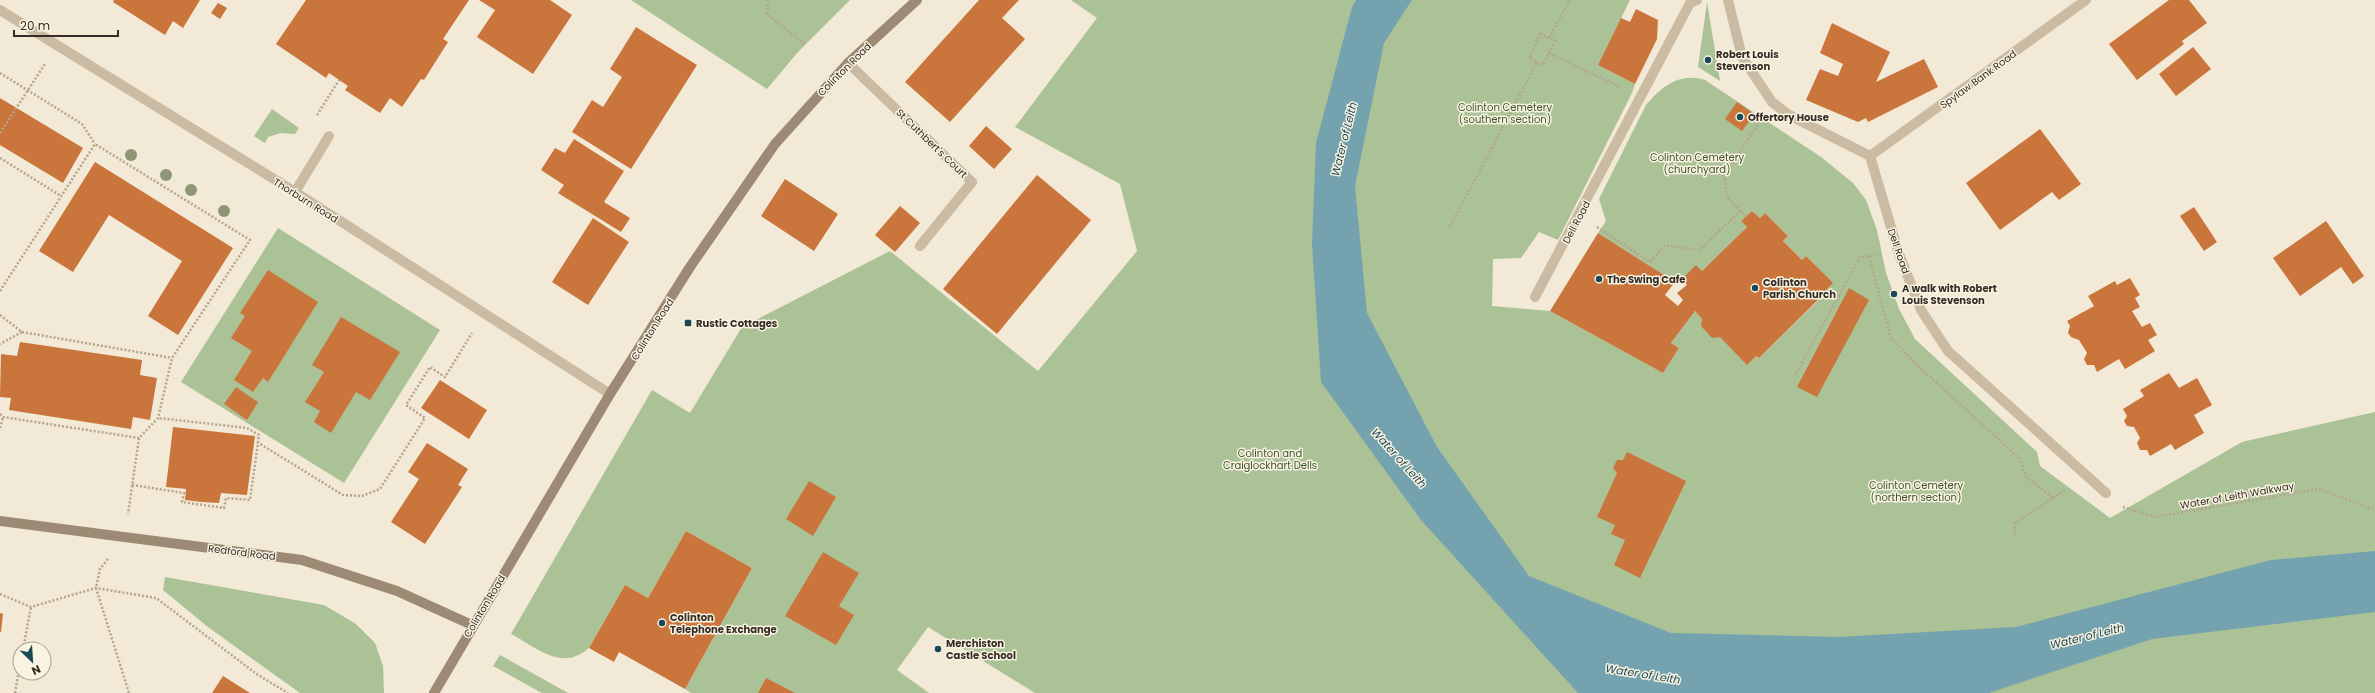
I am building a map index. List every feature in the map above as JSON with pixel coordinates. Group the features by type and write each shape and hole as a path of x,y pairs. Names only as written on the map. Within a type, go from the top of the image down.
{"main road":[{"name":"Colinton Road","path":"434,693 472,625 610,394 690,267 774,144 848,63 917,0"},
{"name":"Redford Road","path":"0,521 302,560 397,591 472,625"}],"street":[{"name":"Dell Road","path":"1534,297 1579,216 1690,3 1697,0"},
{"path":"1728,0 1742,56 1772,102 1789,115 1870,156"},
{"name":"Spylaw Bank Road","path":"1870,156 2086,0"},
{"name":"Thorburn Road","path":"0,10 295,192 610,394"},
{"name":"St Cuthbert's Court","path":"848,63 972,182 920,246"},
{"path":"295,192 329,136"},
{"name":"Dell Road","path":"1870,156 1898,250 1921,310 1948,351 2106,492"}],"path":[{"path":"768,0 767,14 806,45"},
{"path":"1549,38 1570,0"},
{"path":"1540,34 1555,41 1549,53 1543,65 1529,58 1540,34"},
{"path":"0,133 58,45"},
{"path":"1549,53 1641,97"},
{"path":"1450,227 1537,62"},
{"path":"0,73 82,124 95,144 250,240 172,358 158,418 139,438 125,537 100,569 96,588 129,693"},
{"path":"315,118 339,80"},
{"path":"1746,217 1727,197 1724,176 1772,102"},
{"path":"0,291 95,144"},
{"path":"0,158 60,196"},
{"path":"1579,216 1650,262 1665,245 1700,250 1740,211"},
{"path":"1796,374 1860,257 1898,250"},
{"path":"1870,256 1891,338 1920,368 2020,459 2026,477 2053,498 2015,523 2015,538"},
{"path":"257,442 343,495 362,496 380,489 425,418 406,405 430,367 445,377 483,313"},
{"path":"0,315 22,332 172,358"},
{"path":"0,344 22,332"},
{"path":"0,414 3,417 139,438"},
{"path":"0,428 3,417"},
{"path":"132,485 184,493 182,502 224,508 226,498 250,500 259,435 247,428 158,418"},
{"name":"Water of Leith Walkway","path":"2106,492 2125,509 2155,517 2319,489 2375,510"},
{"path":"0,594 31,607 96,588 156,598 258,675 288,693"},
{"path":"25,641 31,607"},
{"path":"14,693 16,681"}],"green space":[{"path":"631,0 850,0 798,52 767,89"},
{"name":"Colinton and Craiglockhart Dells","path":"1071,0 1630,0 1598,65 1635,84 1632,93 1558,240 1539,232 1521,258 1493,259 1492,306 1550,311 1663,373 1679,348 1671,343 1695,311 1720,337 1759,358 1825,294 1824,292 1832,283 1806,256 1802,260 1783,241 1788,236 1765,213 1760,218 1752,211 1741,221 1747,227 1702,271 1696,266 1682,279 1675,282 1598,233 1606,221 1599,199 1646,105 1658,92 1672,82 1687,78 1705,80 1821,157 1853,183 1866,200 1877,230 1886,273 1899,309 1915,339 2037,452 2040,466 2110,518 2242,442 2375,412 2375,693 1035,693 928,627 897,670 929,693 691,693 685,689 752,568 686,531 648,598 625,585 589,648 579,655 569,658 559,658 540,651 511,634 652,390 690,413 742,327 890,251 1038,371 1137,251 1120,184 1015,127 1097,18"},
{"path":"1707,2 1720,81 1698,67"},
{"path":"272,109 299,128 295,134 281,133 268,137 265,143 254,136"},
{"path":"278,228 440,330 344,483 181,382"},
{"path":"165,577 324,605 356,624 375,643 383,666 384,693 300,693 208,627 163,590"},
{"path":"500,655 568,693 542,693 493,666"}],"water":[{"name":"Water of Leith","path":"1356,0 1412,0 1384,43 1355,186 1367,313 1437,447 1529,576 1671,633 1839,637 2016,627 2271,560 2375,551 2375,612 2152,639 1989,693 1578,693 1421,520 1321,382 1312,244 1316,143 1352,7"}],"building":[{"path":"114,0 200,0 183,28 173,21 165,35 113,2"},
{"path":"306,0 469,0 443,39 448,42 424,80 421,79 402,107 390,98 380,113 345,90 348,86 329,73 326,78 276,44"},
{"path":"479,0 550,0 572,15 533,74 477,37 495,10"},
{"path":"979,0 1019,0 1002,18 1025,39 950,122 905,82"},
{"path":"2169,0 2189,0 2207,23 2182,41 2184,44 2137,80 2109,44"},
{"path":"218,3 227,8 220,19 211,13"},
{"path":"1636,9 1658,20 1657,39 1635,84 1598,65 1621,18 1630,22"},
{"path":"1832,23 1890,52 1876,82 1924,59 1938,87 1868,122 1866,118 1858,122 1806,100 1820,69 1838,76 1843,64 1820,53"},
{"path":"636,27 697,65 631,169 572,132 592,100 603,107 622,77 610,69"},
{"path":"2193,47 2211,69 2176,96 2159,74"},
{"path":"0,98 83,148 63,183 0,145"},
{"name":"Offertory House","path":"1737,102 1754,114 1742,131 1725,119"},
{"path":"986,126 1012,149 994,169 969,146"},
{"path":"2040,129 2081,184 2059,200 2052,192 2000,230 1966,183"},
{"path":"574,139 624,171 604,202 630,218 621,232 558,193 564,185 541,170 555,148 565,153"},
{"path":"95,162 233,248 178,335 148,316 182,261 109,215 73,272 39,251"},
{"path":"1037,175 1091,220 997,334 943,289"},
{"path":"785,179 838,214 814,251 761,216"},
{"path":"900,206 920,223 895,252 875,235"},
{"path":"2194,207 2217,242 2204,251 2180,216"},
{"path":"1752,211 1760,218 1765,213 1788,236 1783,241 1802,260 1806,256 1833,283 1824,292 1825,293 1759,358 1756,356 1747,365 1720,337 1712,338 1701,326 1702,319 1695,311 1671,343 1679,348 1663,373 1550,311 1598,233 1675,282 1665,295 1678,306 1683,300 1677,293 1687,285 1682,279 1696,265 1702,271 1747,227 1741,221"},
{"path":"593,218 629,242 588,305 552,282"},
{"path":"2326,221 2364,276 2353,284 2341,267 2300,296 2273,258"},
{"path":"268,270 318,302 268,382 263,378 253,392 234,380 252,351 231,338 245,316 240,313"},
{"path":"2130,278 2140,295 2135,298 2140,307 2132,311 2142,327 2150,323 2157,335 2148,340 2155,351 2125,369 2119,359 2097,372 2094,365 2087,365 2084,359 2087,353 2079,340 2071,337 2068,333 2070,326 2067,321 2094,306 2088,296 2115,281 2117,285"},
{"path":"1849,288 1869,300 1817,397 1797,387"},
{"path":"341,317 400,352 370,400 356,392 331,433 314,422 320,411 305,402 324,372 312,365"},
{"path":"20,342 142,360 140,375 157,378 150,420 133,417 131,429 9,410 11,398 0,397 1,354 17,356"},
{"path":"2169,373 2179,388 2197,378 2212,405 2194,415 2204,433 2175,450 2171,444 2150,456 2147,450 2140,450 2137,443 2140,438 2134,427 2127,426 2124,421 2127,416 2123,409 2144,396 2140,390"},
{"path":"440,380 487,410 469,439 421,408"},
{"path":"236,387 258,402 247,420 224,404"},
{"path":"173,427 255,436 247,495 221,493 219,503 202,502 185,500 186,489 166,487"},
{"path":"427,443 468,469 458,485 462,487 425,544 391,522 419,479 408,472"},
{"path":"1627,452 1686,481 1640,578 1614,565 1625,540 1611,534 1615,525 1597,517 1617,473 1613,468 1617,460 1623,460"},
{"path":"809,481 836,497 813,536 786,519"},
{"name":"Colinton Telephone Exchange","path":"686,531 752,568 685,689 619,652 614,662 589,648 625,585 648,598"},
{"path":"823,552 859,573 839,606 854,615 836,645 785,616"},
{"path":"0,613 3,614 1,632 0,632"},
{"path":"223,676 250,693 212,693"},
{"path":"766,678 795,693 758,693"}],"place":[{"name":"Robert Louis Stevenson","path":"1708,60"},
{"name":"Offertory House","path":"1740,117"},
{"name":"The Swing Cafe","path":"1599,279"},
{"name":"Colinton Parish Church","path":"1755,288"},
{"name":"A walk with Robert Louis Stevenson","path":"1894,294"},
{"name":"Rustic Cottages","path":"688,323"},
{"name":"Colinton Telephone Exchange","path":"662,623"},
{"name":"Merchiston Castle School","path":"938,649"}],"park label":[{"name":"Colinton Cemetery (southern section)","path":"1505,112"},
{"name":"Colinton Cemetery (churchyard)","path":"1697,162"},
{"name":"Colinton Cemetery (northern section)","path":"1916,490"}]}
